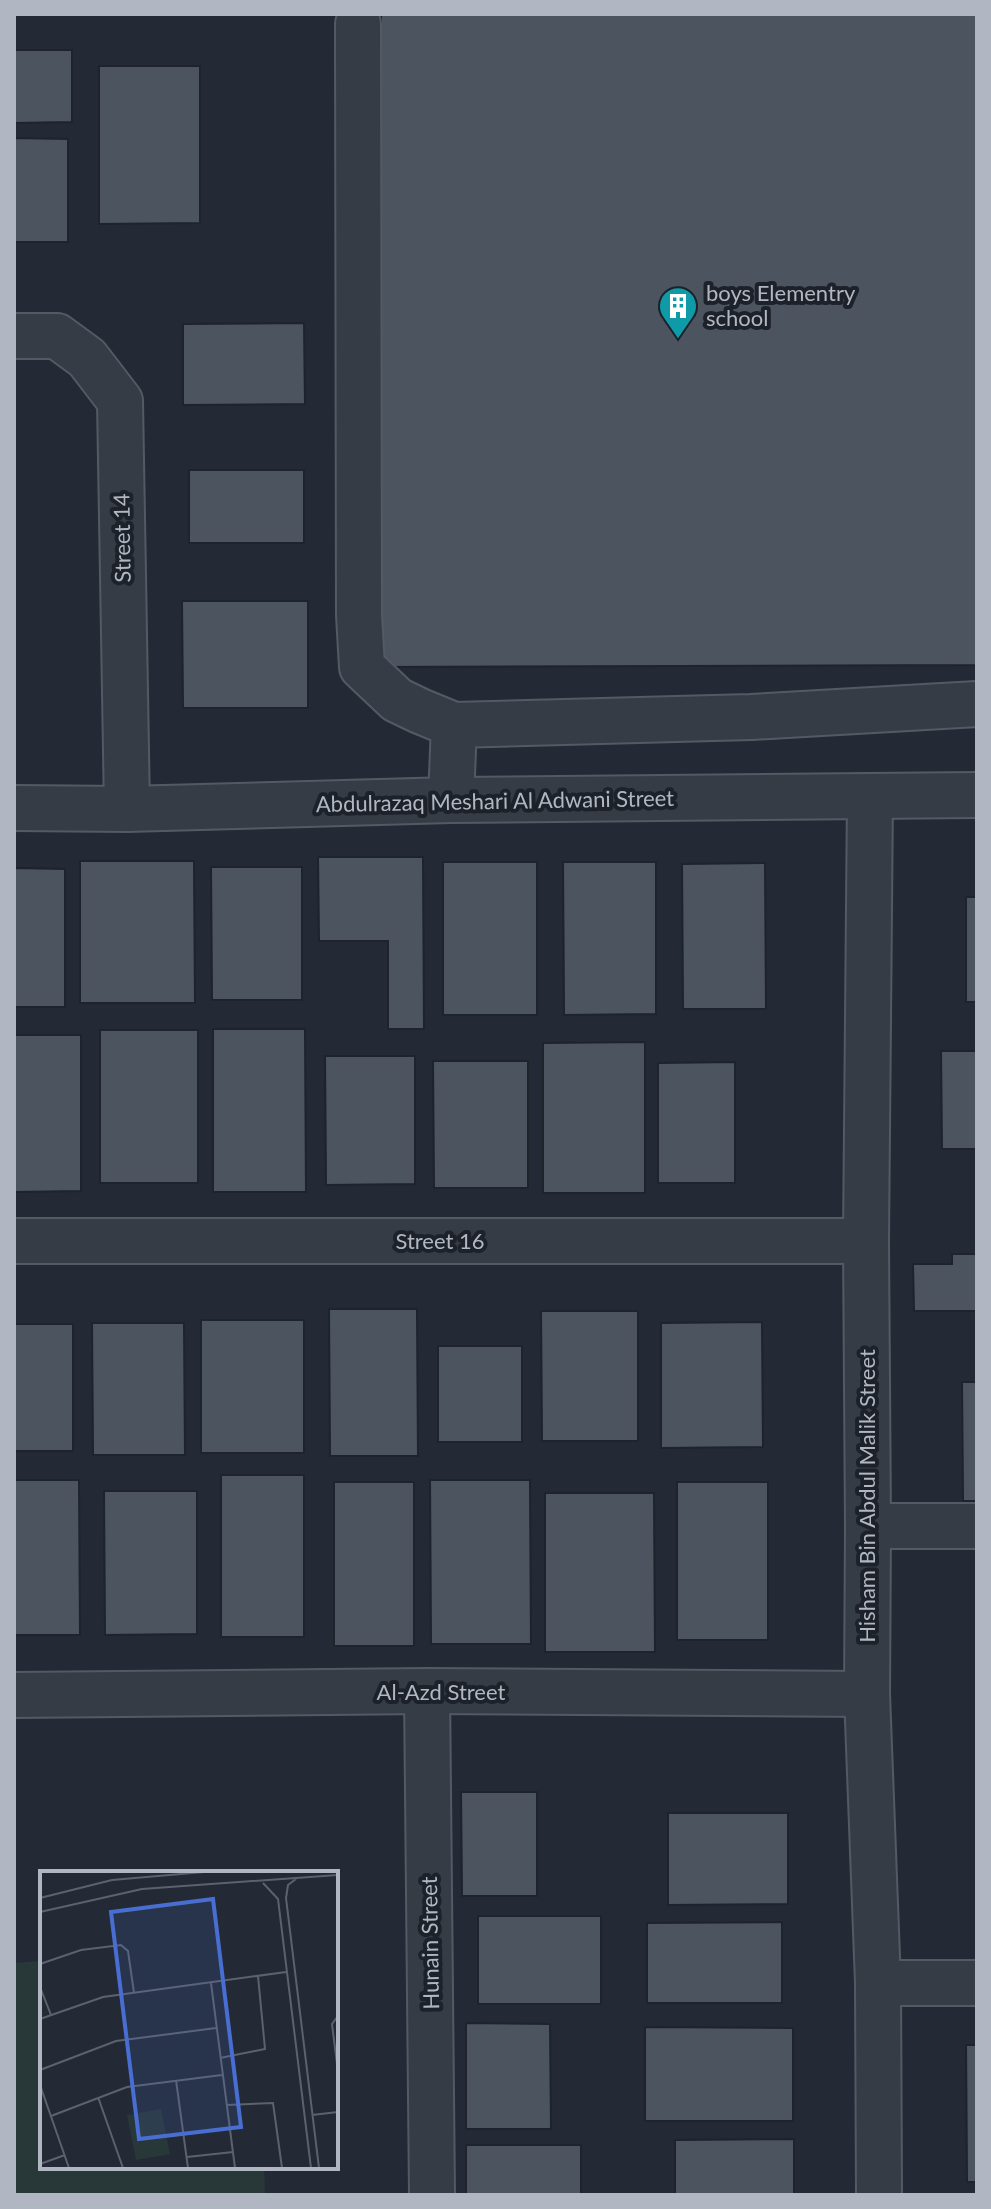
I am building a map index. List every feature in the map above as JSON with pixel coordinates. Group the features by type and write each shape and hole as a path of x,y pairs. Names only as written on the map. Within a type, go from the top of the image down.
{"street":[{"path":"358,24 359,599 362,667 397,700 454,725 751,717 977,704"},
{"name":"Street 14","path":"14,336 57,336 87,358 120,401 127,809"},
{"path":"451,800 454,725"},
{"name":"Abdulrazaq Meshari Al Adwani Street","path":"14,808 127,809 451,800 977,795"},
{"name":"Hisham Bin Abdul Malik Street","path":"870,796 866,1241 867,1694 878,1983 879,2195"},
{"name":"Street 16","path":"14,1241 866,1241"},
{"path":"868,1526 977,1526"},
{"name":"Al-Azd Street","path":"14,1695 427,1691 867,1694"},
{"name":"Hunain Street","path":"427,1691 432,2195"},
{"path":"878,1983 977,1983"}],"shaded area":[{"path":"40,1961 40,2169 264,2169 265,2195 14,2195 14,1963"}],"building":[{"name":"boys Elementry school","path":"381,14 977,14 977,665 375,667"},
{"path":"14,50 72,50 72,122 14,123"},
{"path":"99,66 200,66 200,223 99,224"},
{"path":"14,138 68,139 68,242 14,242"},
{"path":"304,323 305,404 183,405 183,324"},
{"path":"189,470 304,470 304,543 189,543"},
{"path":"182,601 308,601 308,708 183,708"},
{"path":"318,857 423,857 424,1029 388,1029 388,941 319,941"},
{"path":"80,861 194,861 195,1003 80,1003"},
{"path":"443,862 537,862 537,1015 443,1015"},
{"path":"563,862 656,862 656,1014 564,1015"},
{"path":"765,863 766,1009 683,1009 682,864"},
{"path":"211,867 302,867 302,1000 212,1000"},
{"path":"14,868 65,869 65,1007 14,1007"},
{"path":"966,897 977,897 977,1002 966,1002"},
{"path":"213,1029 305,1029 306,1192 213,1192"},
{"path":"100,1030 198,1030 198,1183 100,1183"},
{"path":"14,1035 81,1035 81,1191 14,1192"},
{"path":"645,1042 645,1193 543,1193 543,1043"},
{"path":"941,1051 977,1051 977,1149 942,1149"},
{"path":"325,1056 415,1056 415,1184 326,1185"},
{"path":"433,1061 528,1061 528,1188 434,1188"},
{"path":"735,1062 735,1183 658,1183 658,1063"},
{"path":"952,1254 977,1254 977,1311 914,1311 913,1264 952,1264"},
{"path":"329,1309 417,1309 418,1456 330,1456"},
{"path":"541,1311 638,1311 638,1441 542,1441"},
{"path":"201,1320 304,1320 304,1453 201,1453"},
{"path":"762,1322 763,1447 661,1448 661,1323"},
{"path":"92,1323 184,1323 185,1455 93,1455"},
{"path":"14,1324 73,1324 73,1451 14,1451"},
{"path":"438,1346 522,1346 522,1442 438,1442"},
{"path":"962,1382 977,1382 977,1501 963,1501"},
{"path":"221,1475 304,1475 304,1637 221,1637"},
{"path":"14,1480 79,1480 80,1635 14,1635"},
{"path":"430,1480 530,1480 531,1644 431,1644"},
{"path":"334,1482 414,1482 414,1646 334,1646"},
{"path":"677,1482 768,1482 768,1640 677,1640"},
{"path":"104,1491 197,1491 197,1634 105,1635"},
{"path":"545,1493 654,1493 655,1652 545,1652"},
{"path":"461,1792 537,1792 537,1896 462,1896"},
{"path":"668,1813 788,1813 788,1904 668,1905"},
{"path":"478,1916 601,1916 601,2004 478,2004"},
{"path":"782,1922 782,2003 647,2003 647,1923"},
{"path":"466,2023 550,2024 551,2129 466,2129"},
{"path":"645,2027 793,2028 793,2121 645,2121"},
{"path":"966,2045 977,2045 977,2182 967,2182"},
{"path":"794,2139 794,2195 675,2195 675,2140"},
{"path":"466,2145 581,2145 581,2195 466,2195"}],"place":[{"name":"boys Elementry school","path":"678,340"}]}
